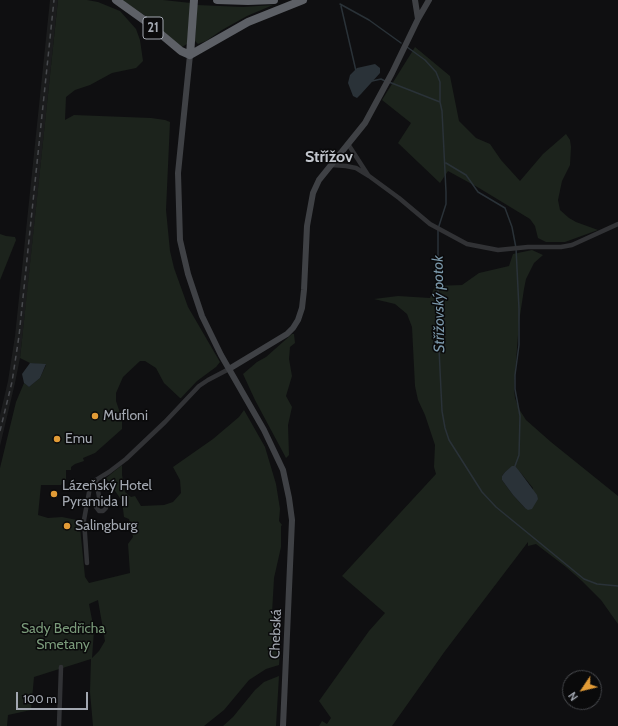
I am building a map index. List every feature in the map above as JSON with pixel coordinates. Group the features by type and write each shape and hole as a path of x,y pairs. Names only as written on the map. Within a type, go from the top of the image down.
{"highway":[{"name":"21","path":"116,0 144,20 181,51 190,55"},
{"path":"190,55 194,0"},
{"path":"217,0 274,0"},
{"path":"190,55 248,22 303,0"}],"street":[{"path":"415,0 418,19"},
{"path":"87,563 84,520 90,487 96,480 126,460 161,427 199,386 287,334 298,320 302,308 307,226 313,193 319,180 365,123 429,0"},
{"name":"Chebská","path":"190,55 178,173 180,240 188,274 202,316 229,369 264,430 283,470 292,520 283,726"},
{"path":"348,144 369,176"},
{"path":"332,165 356,168 399,198 430,224 467,244 498,250 528,247 561,247 572,245 618,224"},
{"path":"96,480 100,502"},
{"path":"59,726 61,668"}],"shaded area":[{"path":"50,0 58,0 26,305 20,358 0,446 0,415 8,381 15,336"},
{"path":"375,64 380,68 380,73 357,98 353,96 348,83 350,75 357,68"},
{"path":"30,363 46,364 40,378 29,387 24,383 22,374"},
{"path":"512,466 515,466 537,495 538,499 532,509 528,510 525,508 502,480 502,476"}],"green space":[{"name":"Sady Bedřicha Smetany","path":"58,0 87,0 98,2 120,11 136,29 140,40 143,61 136,68 112,73 90,85 75,90 66,97 65,120 74,115 151,118 170,122 166,210 170,251 174,268 188,307 220,362 216,367 197,381 180,398 164,383 156,368 145,361 140,361 123,377 116,393 116,401 122,419 122,429 95,453 83,458 84,461 75,464 71,467 71,470 66,470 66,479 61,485 41,485 38,515 48,518 62,517 77,520 80,527 85,577 89,583 130,573 128,544 133,537 129,519 124,517 122,501 106,478 122,465 125,492 131,497 135,496 141,506 164,505 173,502 181,493 180,480 173,467 213,439 239,417 244,410 265,447 276,484 280,509 279,521 282,525 281,547 274,578 272,613 275,635 273,645 271,647 280,652 279,665 266,669 249,680 224,710 204,726 93,726 90,692 91,659 34,677 31,710 8,715 7,726 0,726 0,468 16,402 24,383 29,387 40,378 46,365 30,363 20,358","holes":["98,600 105,641 99,651 92,658 94,630 89,604"]},
{"path":"122,0 163,0 191,3 187,44 182,47 178,45 150,19"},
{"path":"197,5 243,7 273,5 247,16 206,41 198,44 195,41"},
{"path":"415,47 450,76 459,121 476,138 490,144 501,160 520,181 543,154 566,134 570,140 571,147 570,165 562,181 558,200 560,210 576,222 598,230 565,242 546,242 538,238 535,226 530,219 448,171 440,183 398,143 411,123 382,100"},
{"path":"0,234 15,237 16,240 0,280"},
{"path":"532,250 543,255 534,263 526,279 524,289 519,322 514,388 515,398 519,409 526,420 618,496 618,624 601,600 582,581 536,544 528,546 528,542 445,651 392,726 319,726 322,721 327,724 331,718 319,701 369,631 385,613 342,576 436,474 434,467 435,445 425,415 418,400 415,386 412,327 407,314 395,304 374,299 398,296 430,298 435,286 462,285 479,273 509,266 513,254","holes":["512,467 520,472 533,488 525,508 502,480 502,476 505,472"]},
{"path":"292,334 294,334 295,343 290,347 289,359 292,376 286,396 292,407 288,425 289,455 286,458 243,374 257,362 266,357"},
{"path":"279,676 276,726 223,726 233,717 255,690 264,682"}],"waterway":[{"path":"340,4 369,20 401,43"},
{"name":"Střížovský potok","path":"341,6 356,71"},
{"path":"407,47 425,60 436,72 440,82 440,102"},
{"name":"Střížovský potok","path":"372,81 381,79 385,81"},
{"name":"Střížovský potok","path":"389,82 440,102 442,111 446,204 438,229 438,328 442,411 449,440 482,492 496,507 584,579 597,584 618,586"},
{"path":"446,163 466,175 478,192 505,208 512,227 516,248 519,309 519,345 515,375 515,389 520,416 519,455 515,466"}],"railway":[{"path":"0,431 12,382 19,336 54,0"}],"place":[{"name":"Mufloni","path":"95,416"},
{"name":"Emu","path":"57,439"},
{"name":"Lázeňský Hotel Pyramida II","path":"54,494"},
{"name":"Salingburg","path":"67,526"}],"district":[{"name":"Střížov","path":"329,157"}]}
